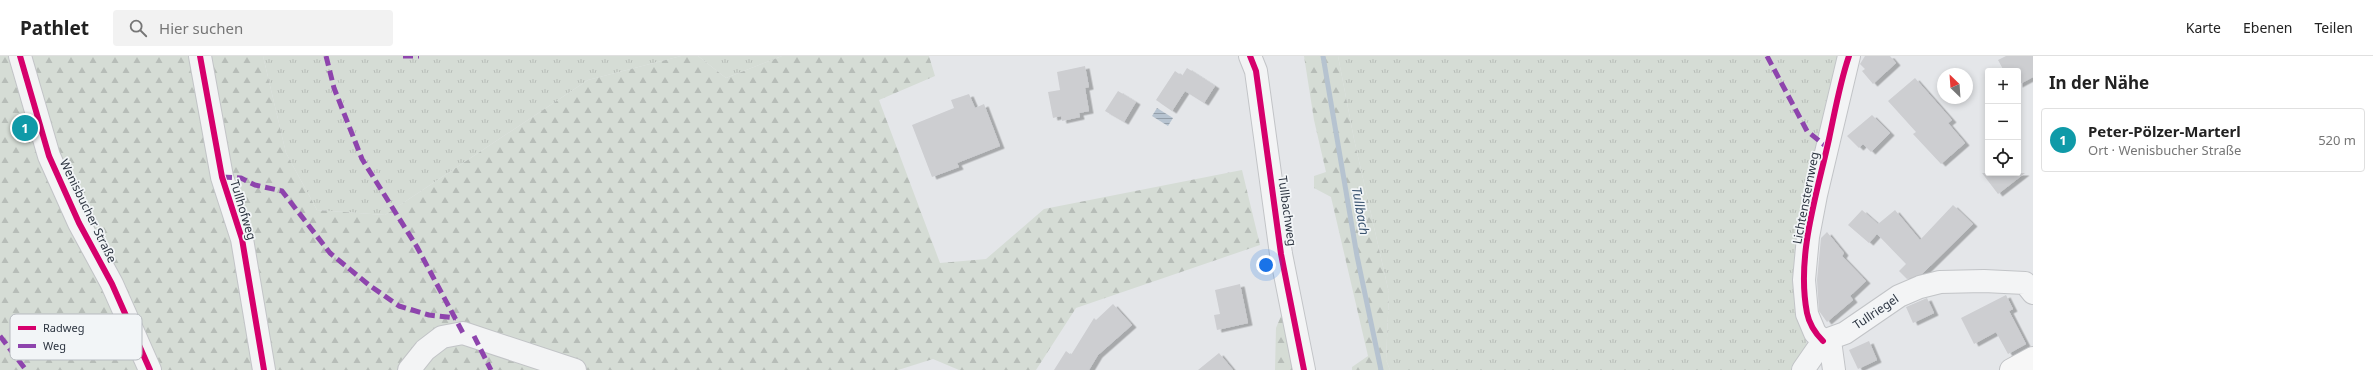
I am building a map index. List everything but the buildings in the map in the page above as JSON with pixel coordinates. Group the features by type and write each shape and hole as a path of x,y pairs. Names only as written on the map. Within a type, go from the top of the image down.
{"main road":[{"path":"2012,370 2033,358"}],"street":[{"name":"Wenisbucher Straße","path":"20,56 49,156 79,223 115,291 125,314"},
{"name":"Tullhofweg","path":"200,56 222,177 242,239 264,370"},
{"name":"Tullbachweg","path":"1250,56 1256,71 1281,254 1304,370"},
{"name":"Lichtensternweg","path":"1834,370 1831,348 1815,333 1807,314 1804,280 1808,237 1816,195 1849,56"},
{"name":"Tullriegel","path":"1823,341 1845,333 1899,296 1940,282 1984,281 2025,283 2033,293"},
{"path":"409,370 425,350 442,337 463,333 575,370"},
{"path":"1803,370 1823,341"},
{"name":"Wenisbucher Straße","path":"142,352 150,370"}],"green space":[{"path":"0,56 263,56 286,153 317,210 385,215 588,80 681,56 698,56 726,78 782,56 929,56 935,76 879,100 940,263 986,259 1044,209 1242,170 1260,245 1076,308 1036,370 959,370 933,359 898,370 0,370"},
{"path":"263,56 681,56 588,80 385,215 317,210 286,153"},
{"path":"698,56 782,56 726,78"},
{"path":"1304,56 1338,56 1354,139 1389,293 1386,360 1390,370 1352,370 1352,367 1368,356 1331,197 1314,188 1314,176 1326,172 1314,120"},
{"path":"1338,56 1858,56 1835,145 1803,326 1809,354 1798,370 1390,370 1386,360 1389,293 1354,139"},
{"path":"1295,282 1309,370 1275,370 1276,328"}],"water":[{"path":"1157,108 1173,118 1168,126 1152,116"}],"waterway":[{"name":"Tullbach","path":"1323,56 1357,256 1381,370"}],"marked path":[{"path":"326,56 334,88 362,159 417,247 463,333"},
{"path":"403,56 419,56"},
{"path":"1767,56 1807,131 1827,147"},
{"path":"222,177 241,178 255,185 282,191 330,253 369,285 399,306 429,315 456,318"},
{"path":"0,336 10,349"},
{"path":"474,336 491,370"},
{"path":"18,360 26,370"}],"cycle path":[{"path":"20,56 49,156 79,223 112,284 125,314"},
{"path":"200,56 222,177 242,239 264,370"},
{"path":"1250,56 1256,71 1281,254 1304,370"},
{"path":"1823,341 1813,328 1807,313 1804,291 1806,247 1809,225 1840,86 1849,56"},
{"path":"142,352 150,370"}],"place":[{"name":"Peter-Pölzer-Marterl","path":"25,128"}]}
